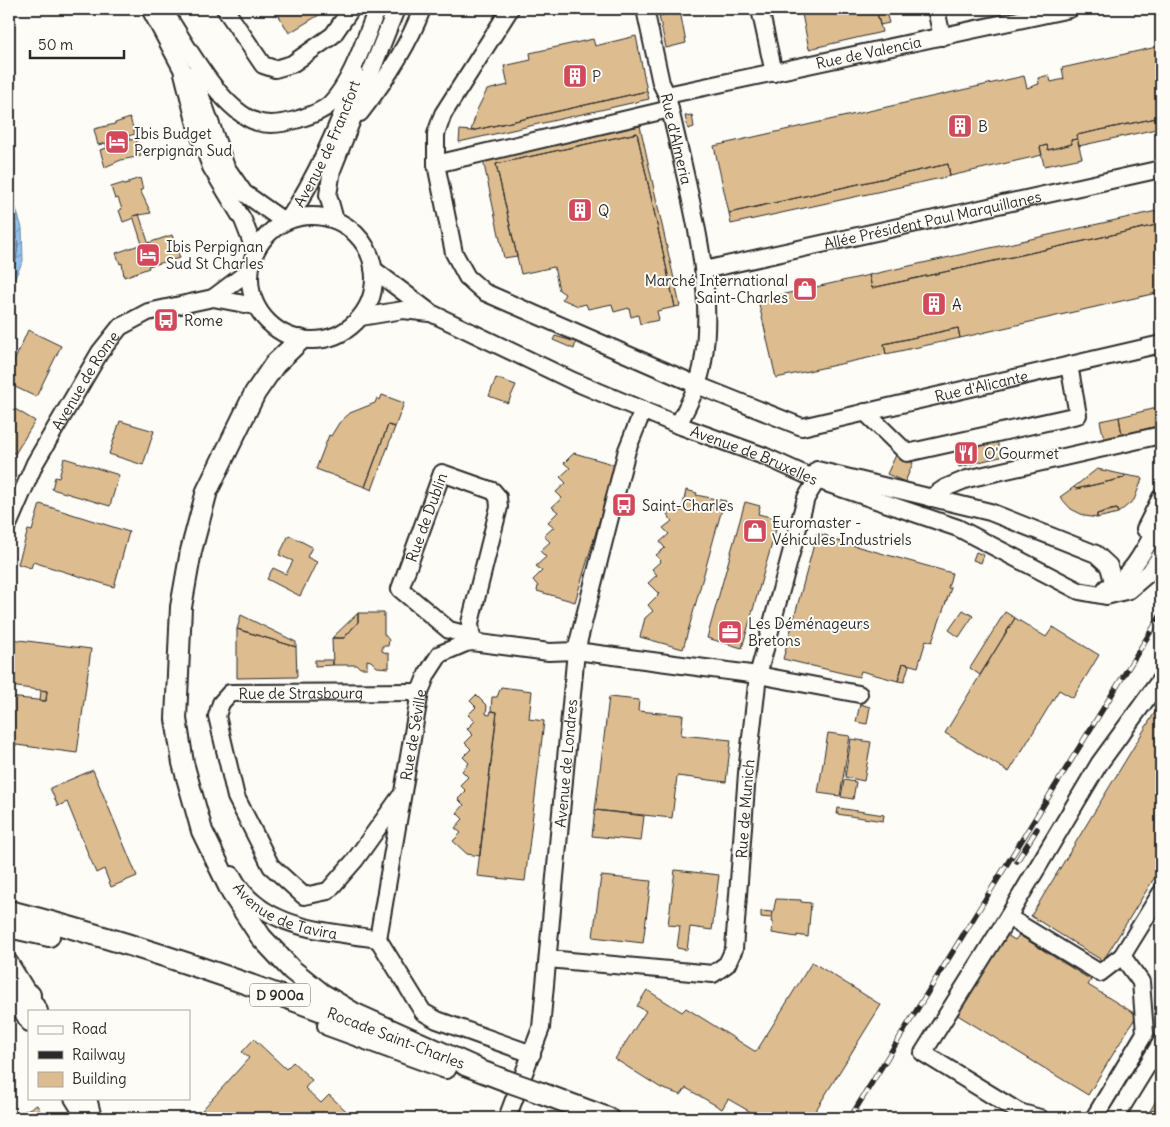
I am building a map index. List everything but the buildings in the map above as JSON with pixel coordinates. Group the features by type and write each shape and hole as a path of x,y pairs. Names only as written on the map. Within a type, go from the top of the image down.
{"main road":[{"path":"300,340 275,364 255,393 205,500 191,552 181,607 176,704 183,763 202,831 232,893 261,937 292,970 322,994 355,1014 478,1069"},
{"name":"Rocade Saint-Charles","path":"9,911 49,928 243,996 539,1097 608,1118"},
{"name":"Rocade Saint-Charles","path":"9,926 49,928 264,989 478,1069 505,1085"},
{"name":"Rocade Saint-Charles","path":"539,1097 583,1118"}],"street":[{"path":"150,9 182,69 197,130 211,167 243,220 256,250"},
{"path":"163,9 193,72 226,167 244,193 286,221"},
{"path":"163,9 217,90 235,109 258,122 284,124 309,116 329,105 347,79 377,9"},
{"path":"225,9 263,65 275,69 292,64 333,35 351,9"},
{"name":"Avenue de Francfort","path":"286,221 307,191 342,115 370,38 383,9"},
{"name":"Avenue de Francfort","path":"335,220 328,195 332,170 396,9"},
{"path":"350,127 391,71 413,34 422,9"},
{"path":"510,9 443,114 436,134 436,164 454,253 467,278 484,292 697,385"},
{"name":"Rue d'Almeria","path":"645,9 661,84 668,102 704,270 705,342 703,362 697,385 678,425"},
{"path":"760,9 774,73"},
{"path":"936,9 942,37"},
{"name":"Rue de Valencia","path":"436,164 774,73 1070,9"},
{"name":"Allée Président Paul Marquillanes","path":"704,270 1161,169"},
{"path":"312,216 335,220 349,228 361,240 369,253 374,269 374,286 369,302 361,317 348,329 333,337 316,341 300,340 281,333 266,322 255,306 250,289 249,271 256,250 268,234 286,221 312,216"},
{"name":"Avenue de Bruxelles","path":"374,269 431,313 572,381 678,425 764,456 817,480 958,528 1079,591 1106,596 1129,590 1150,572 1161,555"},
{"name":"Avenue de Rome","path":"213,298 249,271"},
{"name":"Avenue de Rome","path":"9,523 35,464 100,352 120,327 148,312 213,298 255,306"},
{"name":"Avenue de Bruxelles","path":"361,317 403,310 431,313"},
{"name":"Rue d'Alicante","path":"697,385 802,427 1161,344"},
{"path":"865,412 907,453 1078,415 1068,365"},
{"name":"Avenue de Londres","path":"507,1118 541,1028 576,651 628,450 643,410"},
{"path":"930,498 945,488 966,479 1161,436"},
{"path":"764,456 990,512 1096,554 1109,566 1114,586"},
{"name":"Rue de Dublin","path":"442,473 493,491 498,498 499,507 470,623 472,639 449,630 400,588 442,473"},
{"name":"Rue de Munich","path":"548,959 714,974 727,964 734,949 747,774 758,675 806,498 817,480"},
{"path":"1114,586 1161,497"},
{"path":"1114,586 1136,562 1161,519"},
{"path":"1079,591 1099,590 1114,586 1137,571 1161,536"},
{"name":"Rue de Séville","path":"378,939 420,692 427,674 440,654 472,639 549,652 576,651 758,675 859,694"},
{"path":"1040,1118 1019,1112 923,1053 1008,917 1098,764 1158,688"},
{"name":"Rue de Strasbourg","path":"402,794 355,860 328,891 304,896 270,866 236,797 217,716 221,703 230,693 420,692"},
{"name":"Avenue de Tavira","path":"183,763 211,834 238,886 261,909 287,923 323,931 378,939"},
{"path":"1008,917 1100,973 1122,956 1161,893"},
{"path":"378,939 423,1012 437,1020 532,1054"},
{"path":"1094,1118 1145,1033 1141,982 1122,956"},
{"path":"9,962 28,1020"},
{"path":"1115,1118 1161,1043"},
{"path":"75,1100 81,1111 91,1118"},
{"path":"88,1100 91,1118"}],"water":[{"path":"9,186 22,228 23,261 9,290"}],"railway":[{"path":"850,1118 1161,615"},
{"path":"1017,861 1037,829"}],"place":[{"name":"P","path":"575,76"},
{"name":"B","path":"960,126"},
{"name":"Ibis Budget Perpignan Sud","path":"117,142"},
{"name":"Q","path":"580,210"},
{"name":"Ibis Perpignan Sud St Charles","path":"148,255"},
{"name":"Marché International Saint-Charles","path":"805,289"},
{"name":"A","path":"934,304"},
{"name":"Rome","path":"166,320"},
{"name":"O'Gourmet","path":"966,453"},
{"name":"Saint-Charles","path":"624,505"},
{"name":"Euromaster - Véhicules Industriels","path":"755,531"},
{"name":"Les Déménageurs Bretons","path":"730,632"}]}
